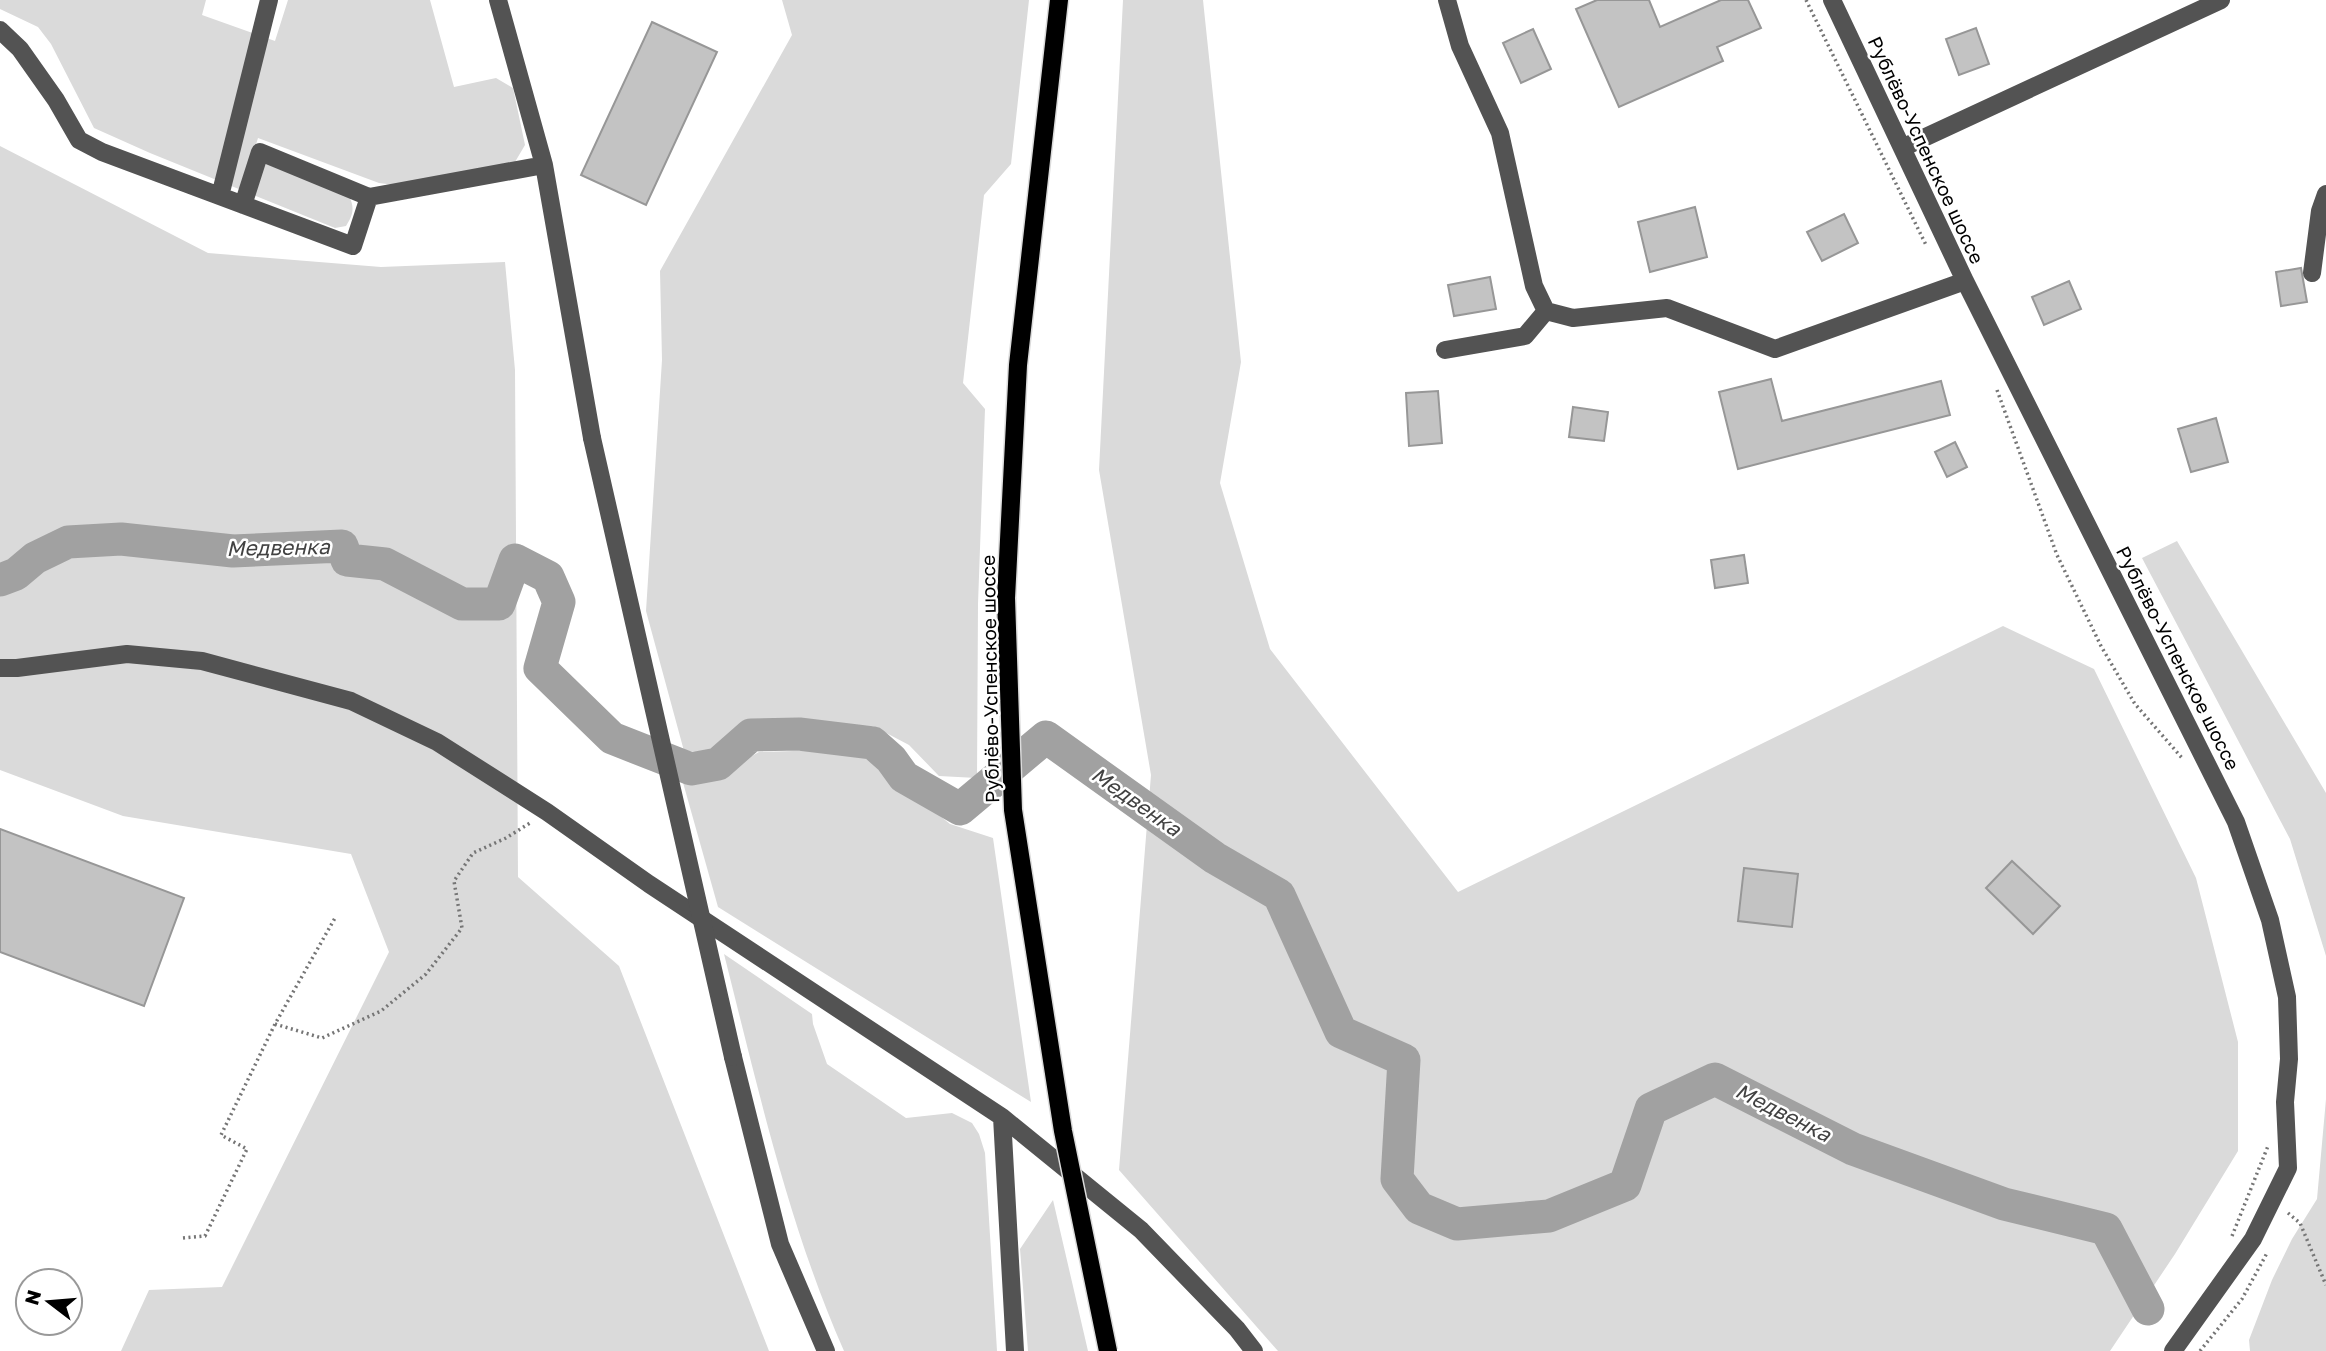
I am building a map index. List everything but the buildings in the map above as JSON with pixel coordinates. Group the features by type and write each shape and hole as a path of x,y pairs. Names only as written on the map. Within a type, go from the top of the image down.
{"main road":[{"name":"Рублёво-Успенское шоссе","path":"1059,0 1018,365 1006,598 1013,810 1063,1131 1108,1351"}],"street":[{"path":"220,196 269,0"},
{"path":"498,0 544,165 592,438 733,1057 780,1244 826,1351"},
{"path":"1447,0 1460,46 1500,133 1534,286 1546,311 1573,318 1667,308 1775,349 1965,281"},
{"name":"Рублёво-Успенское шоссе","path":"1832,0 1965,281 2236,822 2270,920 2287,997 2289,1059 2285,1102 2288,1168 2253,1239 2173,1351"},
{"path":"1902,148 2221,0"},
{"path":"0,30 20,49 56,100 79,140 102,152 353,246 369,197"},
{"path":"243,205 260,152 369,197 544,165"},
{"path":"2312,273 2320,211 2326,194"},
{"path":"1445,350 1525,336 1546,311"},
{"path":"0,668 127,654 202,662 351,701 437,742 547,812 649,884 1002,1117 1141,1230 1237,1329 1254,1351"},
{"path":"1002,1117 1015,1351"}],"path":[{"path":"1806,0 1929,252"},
{"path":"1993,382 2057,555 2101,646 2135,704 2188,767"},
{"path":"277,1025 322,1038 381,1011 426,974 462,928 454,881 473,853 506,838 547,812"},
{"path":"183,1238 205,1236 247,1149 221,1135 335,918"},
{"path":"2229,1241 2267,1150 2269,1137"},
{"path":"2288,1213 2300,1223 2326,1285"},
{"path":"2200,1351 2242,1299 2269,1250"}],"shaded area":[{"path":"0,0 206,0 202,15 275,41 288,0 430,0 454,87 496,78 513,88 525,145 515,162 403,186 379,183 258,138 252,157 349,196 353,208 350,218 346,226 335,228 94,128 51,44 38,27 0,9"},
{"path":"782,0 1029,0 1011,164 984,195 963,383 985,409 978,604 977,778 939,776 909,745 873,726 748,723 710,753 684,751 646,611 662,360 660,271 792,35"},
{"path":"1123,0 1203,0 1241,362 1220,483 1270,649 1458,892 2003,626 2094,669 2196,878 2238,1042 2238,1151 2175,1254 2110,1351 1278,1351 1119,1170 1151,775 1099,470"},
{"path":"0,146 208,253 381,267 505,262 515,370 518,877 619,966 769,1351 121,1351 149,1290 222,1287 389,952 351,854 123,816 0,770"},
{"path":"2177,541 2326,793 2326,956 2290,839 2142,558"},
{"path":"858,749 950,824 993,838 1031,1102 718,907 682,779 718,775 759,752"},
{"path":"724,954 812,1014 827,1064 906,1118 952,1113 972,1123 985,1153 997,1351 844,1351 824,1303 790,1205"},
{"path":"2326,1099 2326,1351 2250,1351 2249,1340 2272,1280 2292,1239 2317,1199"},
{"path":"1053,1200 1088,1351 1028,1351 1020,1249"}],"waterway":[{"name":"Медвенка","path":"0,580 16,574 35,558 68,542 121,539 233,551 342,546 347,560 385,564 462,604 499,604 515,560 548,577 559,602 540,668 612,738 691,769 718,764 751,735 799,734 873,743 891,759 904,777 960,809 1046,737 1215,858 1279,895 1341,1032 1404,1060 1397,1179 1419,1208 1457,1224 1549,1216 1625,1185 1651,1109 1715,1079 1853,1149 2004,1204 2106,1229 2148,1309"}]}
